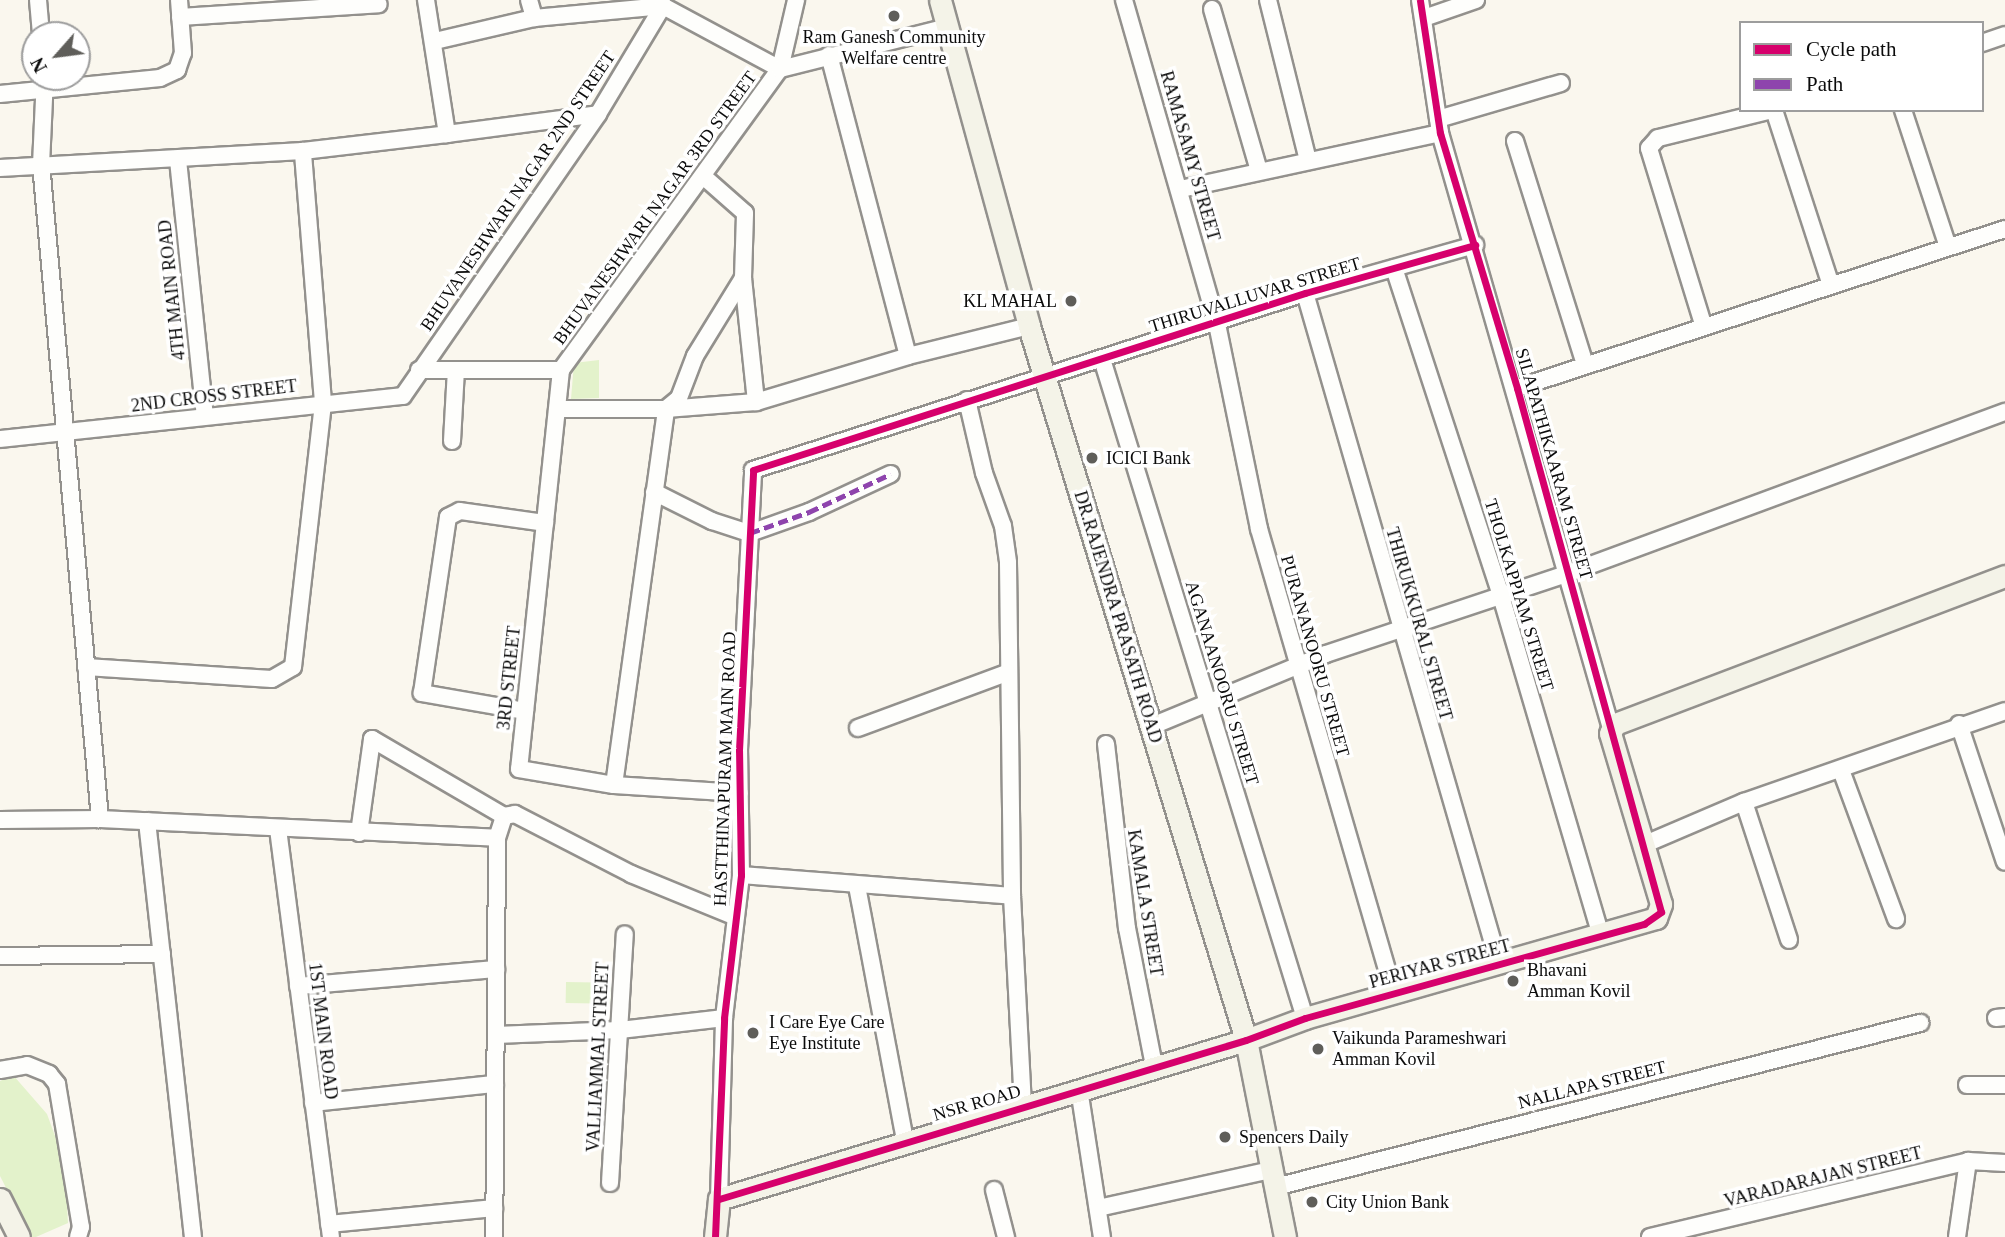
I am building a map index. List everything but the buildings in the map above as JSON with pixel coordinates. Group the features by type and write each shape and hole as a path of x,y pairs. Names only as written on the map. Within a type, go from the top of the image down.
{"street":[{"path":"38,0 40,21"},
{"path":"91,82 160,78 177,71 183,53 179,0"},
{"path":"426,0 435,41 447,134"},
{"path":"529,0 534,18"},
{"path":"780,69 796,0"},
{"name":"DR.RAJENDRA PRASATH ROAD","path":"940,0 1028,326 1246,1040 1285,1237"},
{"name":"RAMASAMY STREET","path":"1124,0 1181,188 1217,324"},
{"path":"1268,0 1308,161"},
{"name":"SILAPATHIKAARAM STREET","path":"1420,0 1439,126 1517,388 1661,904 1656,918 1644,924"},
{"path":"1424,18 1476,0"},
{"path":"435,41 534,18 590,9 662,3 780,69 947,27"},
{"name":"BHUVANESHWARI NAGAR 2ND STREET","path":"419,370 598,114 662,3"},
{"path":"180,17 379,4"},
{"path":"1212,9 1259,171"},
{"path":"1984,42 2005,35"},
{"path":"829,55 908,356"},
{"name":"BHUVANESHWARI NAGAR 3RD STREET","path":"561,370 780,69"},
{"path":"1181,188 1308,161 1439,126 1561,83"},
{"path":"0,94 21,89"},
{"path":"46,91 41,164 68,433 100,819"},
{"path":"1703,324 1649,148 1658,138 1765,112"},
{"path":"1774,112 1830,282"},
{"path":"1904,112 1948,247"},
{"path":"0,168 303,151 598,114"},
{"path":"1515,141 1585,365"},
{"path":"86,667 272,679 289,672 323,402 303,151"},
{"name":"4TH MAIN ROAD","path":"178,160 205,416"},
{"path":"703,176 745,213 743,278 756,402"},
{"path":"1517,388 1830,282 2005,229"},
{"name":"THIRUVALLUVAR STREET","path":"753,470 1044,375 1217,324 1305,293 1475,245"},
{"name":"THOLKAPPIAM STREET","path":"1394,268 1501,596 1601,935"},
{"path":"614,785 666,409 679,398 695,356 743,278"},
{"name":"THIRUKKURAL STREET","path":"1305,293 1399,630 1499,964"},
{"name":"PURANANOORU STREET","path":"1217,324 1259,529 1394,993"},
{"path":"564,409 666,409 756,402 908,356 1028,326"},
{"name":"AGANAANOORU STREET","path":"1102,359 1305,1018"},
{"path":"419,370 561,370"},
{"name":"2ND CROSS STREET","path":"0,439 323,402 403,396 419,370"},
{"path":"452,441 456,370"},
{"name":"3RD STREET","path":"561,370 564,409 545,523 519,769 614,785 740,793"},
{"path":"967,400 984,473 1003,526 1008,563 1007,673 1014,788 1012,896 1023,1106"},
{"path":"1152,726 1297,667 1569,573 2005,412"},
{"name":"HASTTHINAPURAM MAIN ROAD","path":"715,1237 719,1199 724,1018 741,876 740,793 753,470"},
{"path":"654,492 712,521 750,533 809,512 891,474"},
{"path":"525,711 422,693 448,517 460,511 545,523"},
{"path":"1611,728 2005,576"},
{"path":"858,728 1007,673"},
{"path":"1643,845 1744,802 1842,770 1959,724 2005,711"},
{"path":"1959,724 2005,862"},
{"path":"359,833 372,739 504,816 515,814 631,874 736,917"},
{"name":"KAMALA STREET","path":"1106,744 1127,928 1154,1066"},
{"path":"1842,770 1896,919"},
{"path":"1744,802 1789,940"},
{"path":"494,1237 498,838 504,816"},
{"path":"0,820 100,819 278,830 498,838"},
{"path":"147,821 193,1237"},
{"name":"1ST MAIN ROAD","path":"278,830 330,1230"},
{"path":"741,876 1012,896"},
{"path":"857,886 905,1140"},
{"name":"PERIYAR STREET","path":"1246,1040 1305,1018 1644,924"},
{"name":"VALLIAMMAL STREET","path":"610,1183 625,934"},
{"path":"0,956 162,954"},
{"path":"298,986 496,969"},
{"path":"496,1035 620,1030 724,1018"},
{"name":"NALLAPA STREET","path":"1098,1208 1273,1179 1920,1023"},
{"name":"NSR ROAD","path":"719,1199 905,1140 1246,1040"},
{"path":"0,1070 27,1065 49,1074 57,1084 81,1227 78,1237"},
{"path":"313,1102 495,1084"},
{"path":"1968,1085 2005,1084"},
{"path":"1079,1089 1102,1237"},
{"path":"1957,1237 1968,1161"},
{"name":"VARADARAJAN STREET","path":"1650,1237 1968,1161 2005,1163"},
{"path":"994,1190 1006,1237"},
{"path":"0,1199 19,1237"},
{"path":"330,1230 494,1208"}],"green space":[{"path":"599,360 599,398 571,399 574,363"},
{"path":"566,982 611,983 611,1004 566,1003"},
{"path":"13,1075 47,1114 74,1188 67,1206 68,1223 36,1237 31,1237 0,1176 0,1081"}],"marked path":[{"path":"750,533 809,512 891,474"}],"cycle path":[{"path":"719,1199 1246,1040 1305,1018 1644,924 1661,912 1517,388 1440,133 1420,0"},
{"path":"715,1237 724,1018 741,875 739,750 753,470 1305,293 1475,245"}],"place":[{"name":"Ram Ganesh Community Welfare centre","path":"894,16"},
{"name":"KL MAHAL","path":"1071,301"},
{"name":"ICICI Bank","path":"1092,458"},
{"name":"Bhavani Amman Kovil","path":"1513,981"},
{"name":"I Care Eye Care Eye Institute","path":"753,1033"},
{"name":"Vaikunda Parameshwari Amman Kovil","path":"1318,1049"},
{"name":"Spencers Daily","path":"1225,1137"},
{"name":"City Union Bank","path":"1312,1202"}]}
